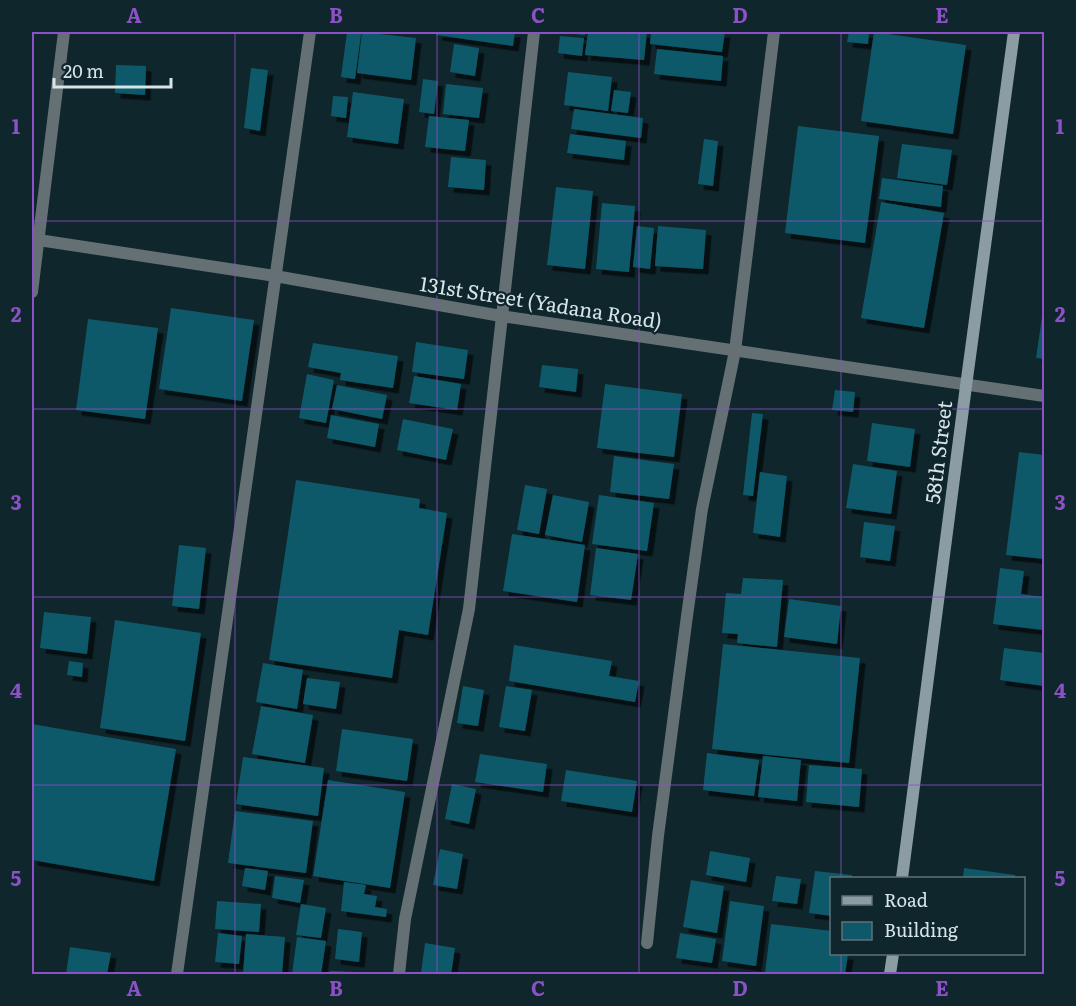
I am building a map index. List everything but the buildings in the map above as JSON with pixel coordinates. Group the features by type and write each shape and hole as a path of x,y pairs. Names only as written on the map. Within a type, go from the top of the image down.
{"main road":[{"name":"58th Street","path":"902,877 1014,32"},
{"path":"890,975 893,955"}],"street":[{"path":"32,292 35,239 64,32"},
{"path":"177,975 310,32"},
{"path":"399,975 405,919 469,609 534,32"},
{"path":"647,943 663,801 702,509 735,351 774,32"},
{"name":"131st Street (Yadana Road)","path":"35,239 275,276 501,316 1044,396"}]}
